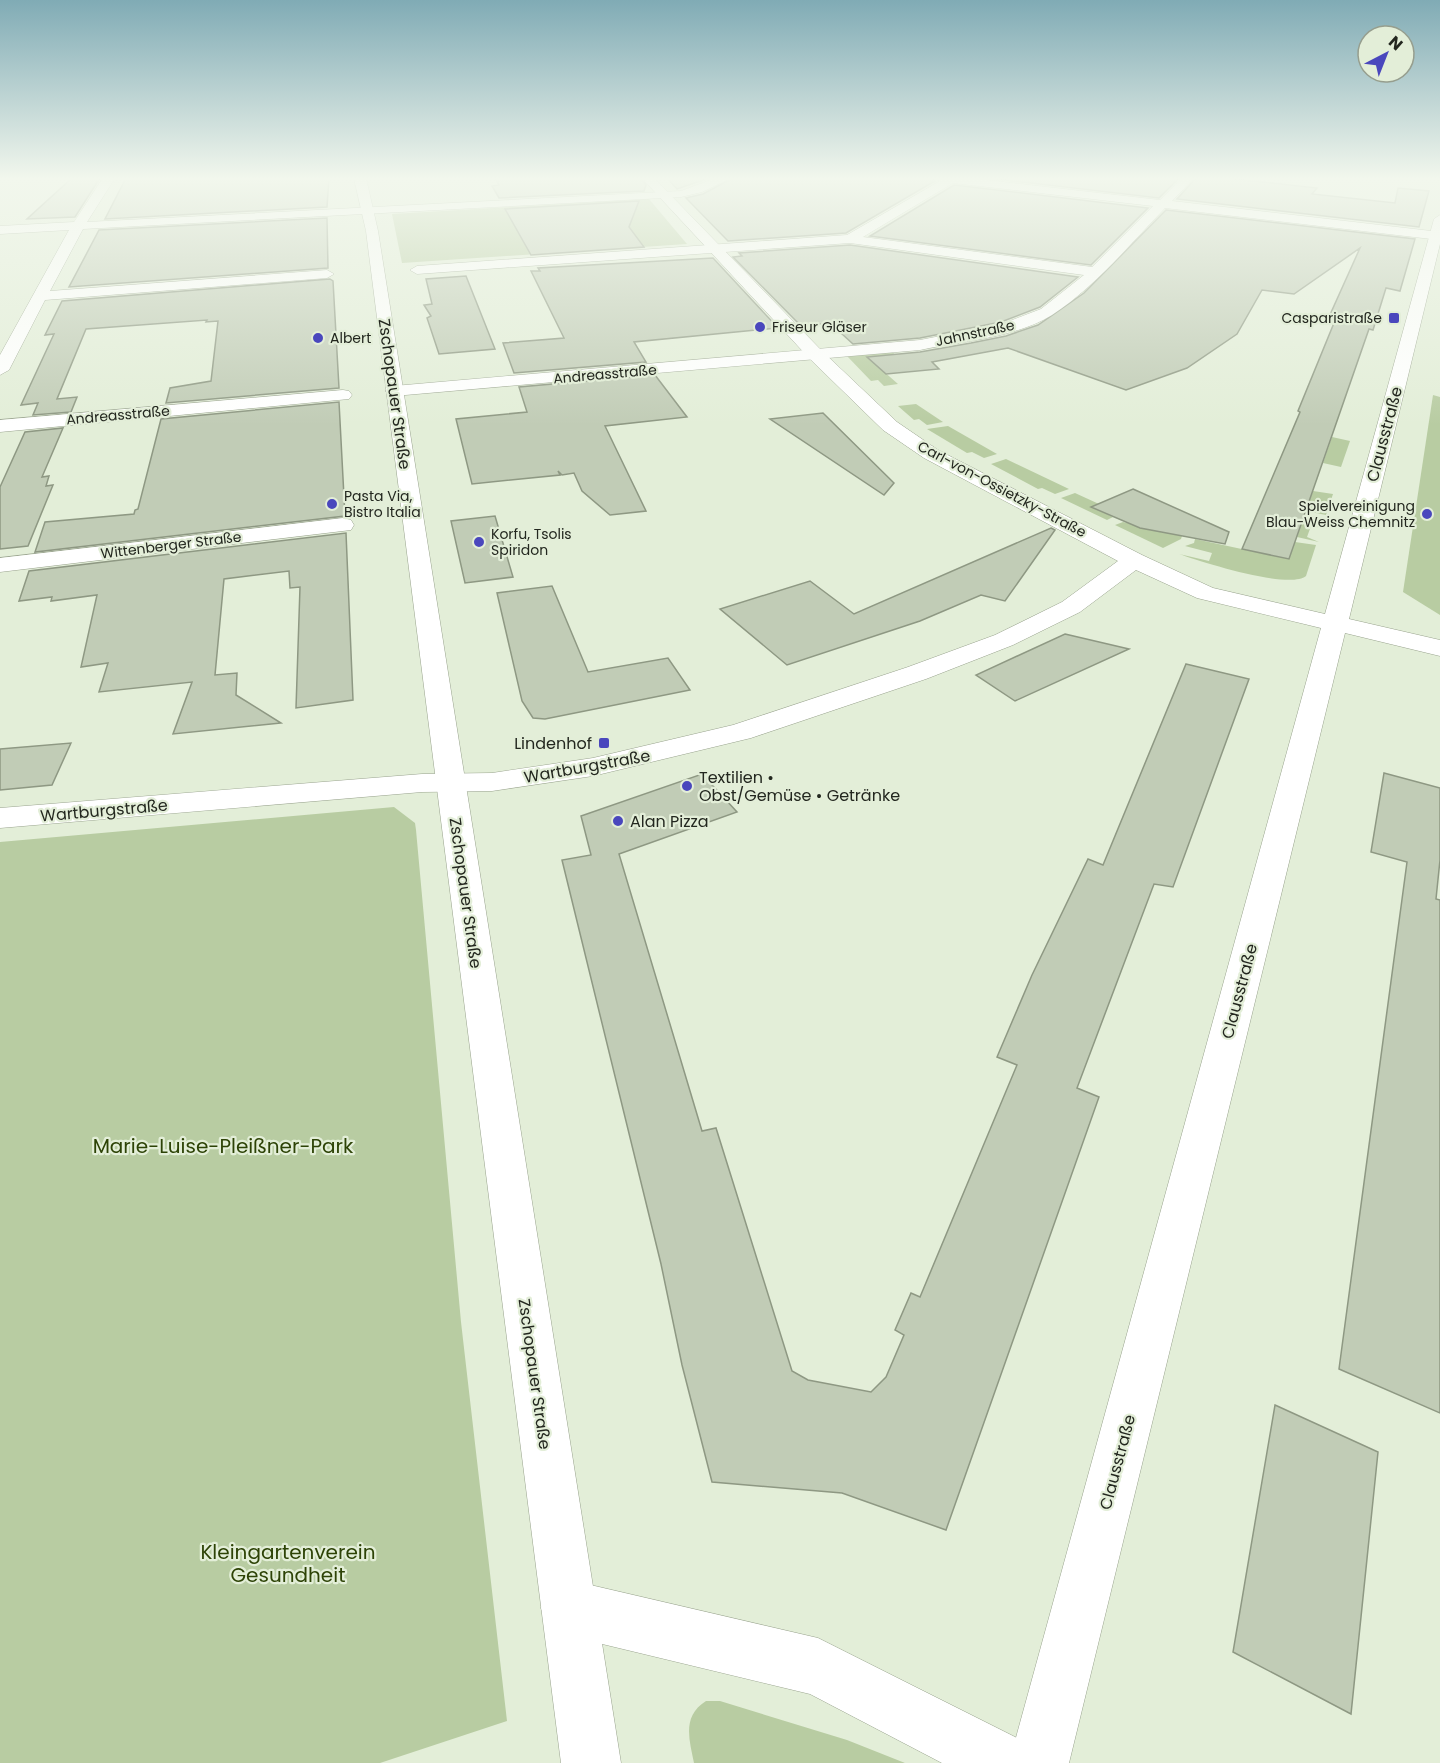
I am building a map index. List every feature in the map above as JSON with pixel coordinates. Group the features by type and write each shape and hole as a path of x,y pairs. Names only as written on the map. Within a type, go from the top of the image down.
{"street":[{"path":"0,370 59,260"},
{"name":"Zschopauer Straße","path":"375,260 591,1763"},
{"path":"417,270 562,260"},
{"name":"Carl-von-Ossietzky-Straße","path":"726,260 815,354 890,426 932,454 1134,560 1205,593 1440,630"},
{"path":"1008,260 1095,272"},
{"name":"Jahnstraße","path":"815,354 920,345 1006,328 1046,312 1107,260"},
{"name":"Clausstraße","path":"1039,1763 1431,260"},
{"path":"39,296 327,274"},
{"name":"Andreasstraße","path":"394,391 815,354"},
{"name":"Andreasstraße","path":"0,426 343,395"},
{"name":"Wittenberger Straße","path":"0,565 343,525"},
{"name":"Wartburgstraße","path":"0,818 450,782 492,782 593,767 730,735 835,702 1004,640 1071,607 1134,560"},
{"name":"Carl-von-Ossietzky-Straße","path":"1337,615 1440,648"},
{"path":"569,1608 818,1667 1004,1763"}],"green space":[{"path":"401,260 443,260 402,263"},
{"path":"892,352 901,359 873,362 898,384 884,386 878,380 871,381 847,356"},
{"name":"Spielvereinigung Blau-Weiss Chemnitz","path":"1433,395 1440,397 1440,615 1403,592"},
{"path":"916,404 943,422 927,425 919,419 914,420 898,406"},
{"path":"948,426 997,454 984,458 972,452 967,453 927,429"},
{"path":"1332,437 1350,441 1341,467 1323,463"},
{"path":"1006,459 1069,489 1055,494 1042,488 1038,489 991,464"},
{"path":"1313,491 1333,494 1326,515 1306,511"},
{"path":"1075,493 1099,504 1092,507 1113,517 1107,520 1061,498"},
{"path":"1304,515 1326,519 1322,528 1311,526 1307,537 1319,542 1297,537"},
{"path":"1123,522 1182,536 1181,539 1163,548 1115,525"},
{"path":"1195,539 1289,559 1295,542 1316,545 1306,576 1282,580 1245,573 1179,554 1209,561 1212,553 1185,546 1194,543"},
{"path":"394,807 415,823 416,830 461,1322 507,1721 380,1763 0,1763 0,842"},
{"path":"706,1701 720,1701 847,1740 905,1763 694,1763 689,1737 690,1721 698,1707"}],"building":[{"path":"83,260 328,260 328,268 69,287"},
{"path":"673,260 715,260 778,328 634,342 646,362 514,373 503,343 564,338 531,271 540,271 538,268"},
{"path":"736,260 959,260 1078,277 1040,307 1001,322 920,338 853,344 830,323 801,326"},
{"path":"1055,260 1096,260 1091,265"},
{"path":"1116,260 1342,260 1294,294 1262,290 1237,334 1187,368 1126,390 1008,348 932,362 939,369 886,374 867,357 920,352 1006,336 1038,325 1084,293"},
{"path":"1354,260 1409,260 1400,291 1386,288 1373,330 1369,329 1289,559 1242,549 1300,412 1298,411 1336,318 1329,317"},
{"path":"466,276 495,349 439,354 427,318 431,316 424,305 432,304 426,279"},
{"path":"330,279 333,281 339,388 166,403 170,388 211,381 218,321 206,322 207,320 86,329 57,399 77,397 71,412 33,415 38,403 21,405 54,334 45,335 62,301"},
{"path":"655,375 687,417 605,426 646,511 610,515 582,491 574,473 562,475 558,471 560,475 472,484 456,419 527,412 519,387"},
{"path":"339,402 345,516 35,552 45,522 134,514 138,509 161,419"},
{"path":"823,413 894,483 884,495 770,419"},
{"path":"63,428 42,477 49,476 46,486 53,485 28,546 0,549 0,487 25,432"},
{"path":"1133,489 1229,532 1225,544 1140,528 1091,507"},
{"path":"495,516 513,577 465,583 451,521"},
{"path":"1051,528 1055,530 1005,601 981,595 920,621 787,665 720,609 810,581 854,614"},
{"path":"346,533 353,700 296,708 300,587 290,588 289,571 224,579 215,675 237,673 236,695 281,723 173,734 192,682 99,692 108,663 81,667 97,595 51,601 52,597 19,601 29,571"},
{"path":"552,586 588,672 668,658 690,690 545,719 533,718 522,701 497,593"},
{"path":"1065,634 1129,649 1015,701 976,675"},
{"path":"1186,664 1249,679 1173,887 1154,884 1077,1088 1099,1097 946,1530 842,1493 712,1482 562,860 591,855 581,816 702,774 737,812 619,854 702,1131 716,1128 792,1371 808,1380 871,1392 886,1377 904,1335 895,1330 911,1293 920,1297 1017,1065 997,1057 1032,975 1088,859 1103,865"},
{"path":"71,743 52,785 0,790 0,749"},
{"path":"1384,773 1440,788 1440,860 1436,899 1440,900 1440,1413 1339,1369 1407,862 1371,852"},
{"path":"1275,1405 1378,1452 1351,1714 1233,1652"}],"place":[{"name":"Casparistraße","path":"1394,318"},
{"name":"Friseur Gläser","path":"760,327"},
{"name":"Albert","path":"318,338"},
{"name":"Pasta Via, Bistro Italia","path":"332,504"},
{"name":"Spielvereinigung Blau-Weiss Chemnitz","path":"1427,514"},
{"name":"Korfu, Tsolis Spiridon","path":"479,542"},
{"name":"Lindenhof","path":"604,743"},
{"name":"Textilien • Obst/Gemüse • Getränke","path":"687,786"},
{"name":"Alan Pizza","path":"618,821"}],"park label":[{"name":"Marie-Luise-Pleißner-Park","path":"223,1146"},
{"name":"Kleingartenverein Gesundheit","path":"288,1564"}]}
